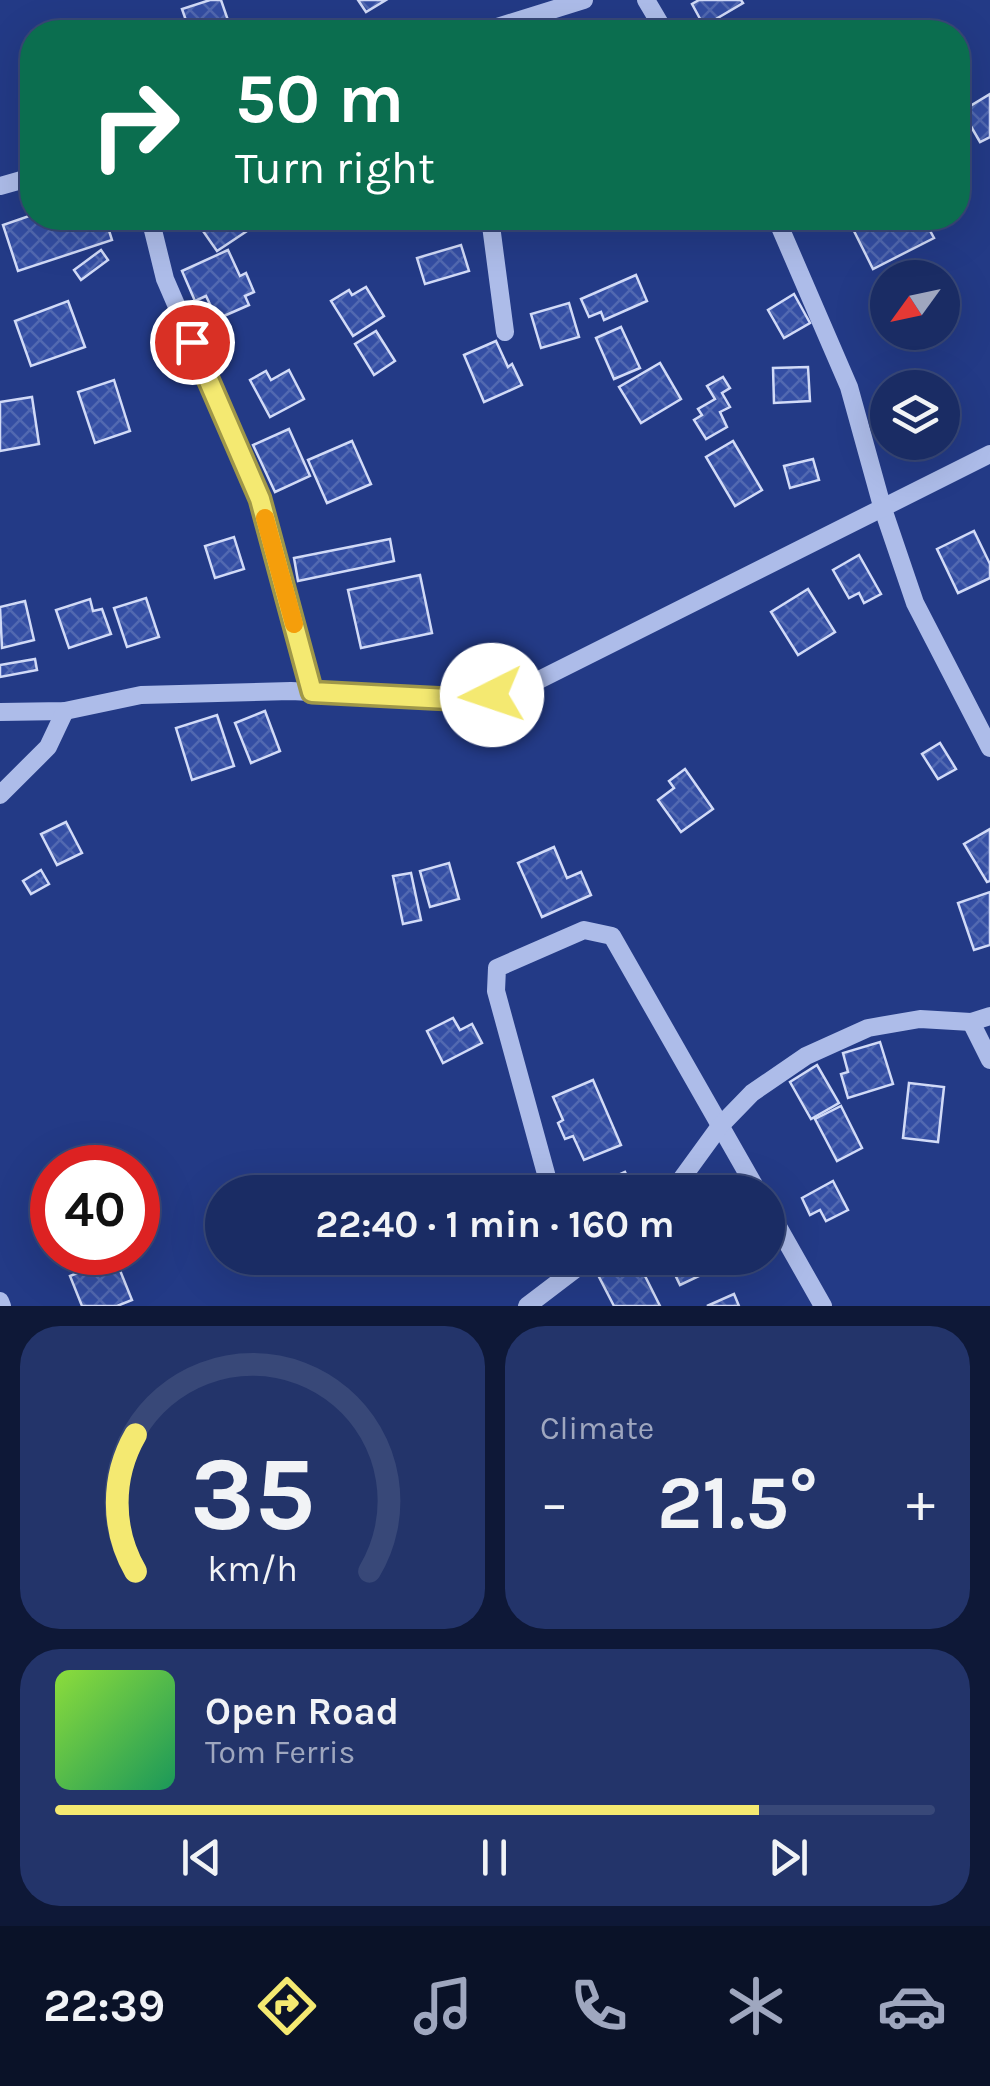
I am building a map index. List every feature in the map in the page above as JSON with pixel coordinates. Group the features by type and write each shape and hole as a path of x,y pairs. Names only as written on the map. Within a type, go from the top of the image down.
{"street":[{"path":"520,20 584,0"},
{"path":"153,230 165,278 260,499 312,692"},
{"path":"492,230 505,332"},
{"path":"781,230 849,387 882,506 915,603 990,748"},
{"path":"0,712 65,711 141,696 312,692 468,700 516,690 567,668 990,454"},
{"path":"0,795 48,747 65,711"},
{"path":"547,1175 496,992 497,968 584,930 612,936 748,1175"},
{"path":"684,1175 720,1126 752,1093 806,1056 868,1028 920,1019 971,1022 990,1016"},
{"path":"971,1022 990,1060"},
{"path":"785,1239 823,1306"},
{"path":"527,1306 559,1275"}],"building":[{"path":"221,0 228,20 186,20 182,9"},
{"path":"358,0 386,0 366,12"},
{"path":"699,0 743,3 714,20 701,20 692,4"},
{"path":"990,94 990,137 980,142 970,125 970,106"},
{"path":"20,219 20,230 109,230 112,240 18,271 3,225"},
{"path":"204,230 248,230 217,251"},
{"path":"854,230 930,230 934,238 891,260 870,263"},
{"path":"461,245 469,271 425,284 417,258"},
{"path":"101,250 108,260 81,280 74,270"},
{"path":"228,250 240,276 246,273 254,292 245,296 249,305 217,319 206,296 195,301 182,271"},
{"path":"636,275 647,301 604,320 601,312 589,317 581,299"},
{"path":"366,287 384,316 353,336 331,301 349,290 352,295"},
{"path":"794,294 810,323 784,338 768,310"},
{"path":"68,301 85,347 31,366 15,321"},
{"path":"569,303 579,337 541,348 531,314"},
{"path":"621,327 640,368 614,379 596,338"},
{"path":"376,331 395,361 374,375 355,344"},
{"path":"496,341 522,385 484,402 464,355"},
{"path":"660,363 681,399 641,423 619,387"},
{"path":"808,367 810,401 774,403 773,368"},
{"path":"289,370 304,399 270,417 250,380 266,371 271,380"},
{"path":"723,377 730,388 722,393 730,407 720,412 727,427 706,439 694,420 702,415 698,409 715,399 707,386"},
{"path":"114,380 130,431 95,443 78,392"},
{"path":"32,397 39,444 0,451 0,402"},
{"path":"289,429 310,476 275,492 253,445"},
{"path":"352,441 371,484 327,503 308,460"},
{"path":"733,441 762,490 735,506 706,457"},
{"path":"813,459 819,480 790,488 784,466"},
{"path":"974,531 990,564 990,578 958,593 937,549"},
{"path":"234,537 244,569 215,578 205,546"},
{"path":"390,539 394,561 298,581 294,558"},
{"path":"859,555 881,594 864,603 859,593 849,598 833,570"},
{"path":"420,575 432,633 361,648 348,590"},
{"path":"808,589 835,632 798,655 771,612"},
{"path":"146,598 159,637 127,647 114,608"},
{"path":"90,599 93,611 102,609 111,634 69,648 56,610"},
{"path":"25,601 34,640 2,648 0,607"},
{"path":"35,659 37,670 0,677 0,665"},
{"path":"265,711 280,751 251,763 235,723"},
{"path":"217,715 234,766 192,780 176,728"},
{"path":"940,743 956,769 938,779 922,754"},
{"path":"685,769 713,809 681,832 658,800 674,788 669,781"},
{"path":"66,822 82,853 57,865 41,834"},
{"path":"990,829 990,881 987,882 964,844"},
{"path":"554,847 567,878 581,872 591,895 542,917 518,863"},
{"path":"449,863 459,899 430,907 420,871"},
{"path":"41,870 49,884 31,894 23,881"},
{"path":"411,873 421,920 403,924 393,876"},
{"path":"990,892 990,945 974,950 958,903"},
{"path":"453,1018 460,1030 472,1024 482,1043 443,1063 427,1031"},
{"path":"880,1042 893,1084 848,1098 841,1074 848,1072 843,1053"},
{"path":"817,1065 839,1103 811,1119 790,1082"},
{"path":"593,1080 621,1145 584,1160 573,1136 565,1139 558,1123 563,1120 553,1097"},
{"path":"909,1083 944,1087 938,1142 903,1138"},
{"path":"841,1106 862,1148 837,1161 815,1119"},
{"path":"833,1181 848,1210 826,1221 820,1210 810,1215 802,1198"},
{"path":"122,1275 132,1300 117,1306 82,1306 70,1276"},
{"path":"598,1275 644,1275 660,1306 614,1306"},
{"path":"675,1275 701,1275 680,1285"},
{"path":"734,1294 739,1306 707,1306"}],"slow traffic":[{"path":"265,518 294,624"}],"route":[{"path":"192,342 260,499 312,692 468,700 492,695"}]}
